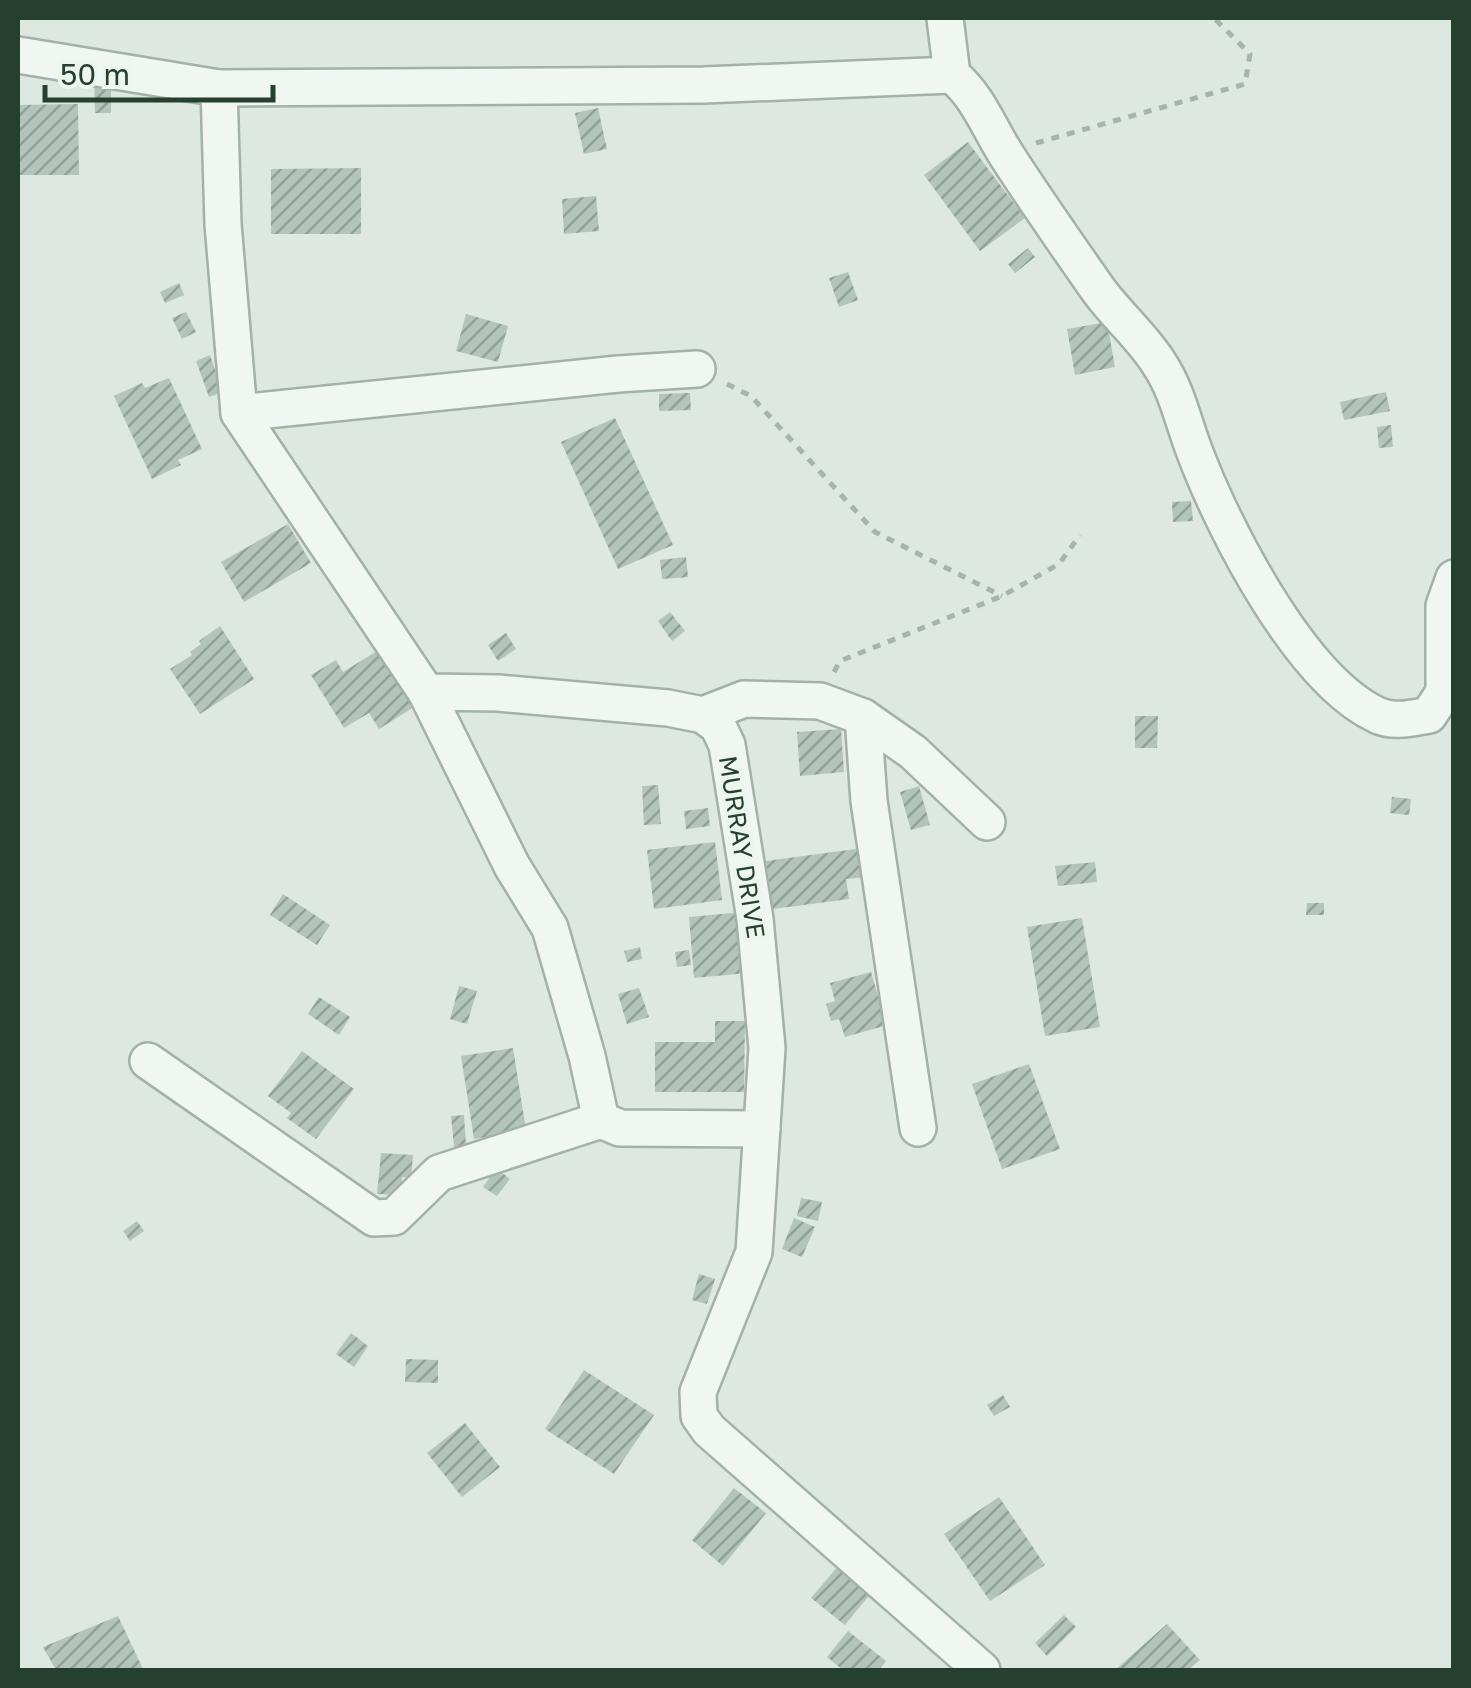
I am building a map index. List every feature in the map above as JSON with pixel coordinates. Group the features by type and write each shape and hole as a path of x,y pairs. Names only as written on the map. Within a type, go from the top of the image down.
{"street":[{"path":"944,18 952,75"},
{"path":"18,54 219,88 704,85 952,75 968,88 1004,152 1101,294 1160,364 1178,400 1194,451 1244,556 1296,644 1349,697 1380,717 1406,720 1429,714 1444,692 1444,606 1454,578"},
{"path":"219,88 223,224 239,413 426,692 512,866 550,928 601,1120"},
{"path":"239,413 697,369"},
{"path":"426,692 498,693 668,708 703,715 744,699 820,702 863,717 913,752 986,822"},
{"name":"MURRAY DRIVE","path":"703,715 718,726 728,746 755,919 767,1048 754,1252 698,1392 699,1416 709,1430 982,1670"},
{"path":"863,717 868,802 918,1128"},
{"path":"148,1062 382,1220 394,1217 438,1173 601,1120 620,1128 762,1129"}],"path":[{"path":"1004,152 1245,84 1250,54 1214,18"},
{"path":"697,369 751,396 875,532 1002,596"},
{"path":"820,702 840,660 1002,596 1059,564 1080,535"}],"building":[{"path":"94,82 111,82 111,113 95,113"},
{"path":"78,104 79,175 18,175 18,105"},
{"path":"598,108 607,149 584,154 575,113"},
{"path":"968,142 1025,218 980,251 924,175"},
{"path":"361,168 361,234 271,234 271,169"},
{"path":"596,196 599,231 564,234 562,199"},
{"path":"1028,248 1035,257 1015,273 1008,264"},
{"path":"848,272 858,300 839,307 829,278"},
{"path":"179,283 184,295 165,303 160,292"},
{"path":"186,312 196,332 182,339 172,318"},
{"path":"466,314 508,326 498,362 456,351"},
{"path":"1107,322 1115,367 1075,375 1067,329"},
{"path":"210,355 223,392 209,397 196,361"},
{"path":"169,378 202,449 152,479 114,396 142,383 145,388"},
{"path":"1386,392 1390,411 1344,420 1340,402"},
{"path":"690,393 691,410 659,411 659,394"},
{"path":"615,418 673,545 618,569 561,442"},
{"path":"1391,425 1393,447 1379,448 1377,427"},
{"path":"1191,501 1193,521 1173,522 1172,502"},
{"path":"288,524 311,563 244,602 221,562"},
{"path":"686,557 688,577 662,579 660,560"},
{"path":"670,612 685,631 672,641 658,621"},
{"path":"220,626 254,679 200,714 170,669 192,655 190,652 201,644 199,641"},
{"path":"506,633 516,649 498,661 488,645"},
{"path":"382,648 417,705 379,729 369,713 344,728 311,675 336,660 343,672"},
{"path":"1135,716 1158,716 1157,748 1135,748"},
{"path":"841,729 844,772 800,776 797,732"},
{"path":"658,785 661,824 644,825 642,786"},
{"path":"919,786 930,825 911,830 900,792"},
{"path":"1392,797 1411,799 1409,815 1390,813"},
{"path":"708,808 710,826 686,829 684,811"},
{"path":"715,842 722,900 654,909 647,850"},
{"path":"863,848 867,877 846,879 849,899 773,909 766,861"},
{"path":"1095,862 1097,882 1058,886 1055,866"},
{"path":"283,894 330,925 317,945 270,915"},
{"path":"1307,903 1324,903 1324,915 1306,915"},
{"path":"743,912 748,973 694,978 689,917"},
{"path":"1082,918 1100,1027 1045,1036 1027,927"},
{"path":"640,947 642,959 627,962 624,951"},
{"path":"689,950 691,965 677,967 675,952"},
{"path":"871,972 878,996 890,993 898,1022 845,1037 839,1019 831,1021 826,1004 835,1001 830,983"},
{"path":"459,986 477,991 467,1024 450,1019"},
{"path":"639,988 649,1017 627,1024 618,994"},
{"path":"319,997 350,1017 339,1035 308,1014"},
{"path":"715,1021 745,1021 744,1092 655,1092 655,1042 715,1042"},
{"path":"513,1048 526,1130 474,1139 461,1056"},
{"path":"302,1051 354,1089 316,1139 287,1118 291,1113 268,1096"},
{"path":"1029,1064 1060,1149 1002,1169 972,1084"},
{"path":"464,1115 466,1146 454,1147 451,1116"},
{"path":"381,1153 413,1155 411,1178 402,1177 401,1195 377,1194"},
{"path":"496,1168 510,1179 497,1196 483,1187"},
{"path":"801,1198 822,1202 818,1221 797,1216"},
{"path":"794,1218 815,1227 802,1257 782,1249"},
{"path":"137,1221 144,1231 130,1241 123,1231"},
{"path":"699,1274 715,1279 707,1304 692,1300"},
{"path":"351,1333 368,1346 354,1367 336,1354"},
{"path":"406,1359 438,1360 438,1383 405,1382"},
{"path":"584,1370 654,1415 614,1474 545,1429"},
{"path":"1003,1395 1010,1407 994,1416 987,1405"},
{"path":"465,1423 500,1467 462,1497 427,1453"},
{"path":"734,1488 766,1513 723,1566 692,1540"},
{"path":"999,1497 1045,1565 990,1601 944,1534"},
{"path":"839,1565 872,1592 845,1625 811,1598"},
{"path":"1064,1615 1076,1627 1047,1656 1035,1643"},
{"path":"118,1616 143,1669 56,1670 43,1647"},
{"path":"1167,1624 1200,1660 1188,1670 1115,1670"},
{"path":"848,1631 886,1661 879,1670 843,1670 827,1657"}]}
